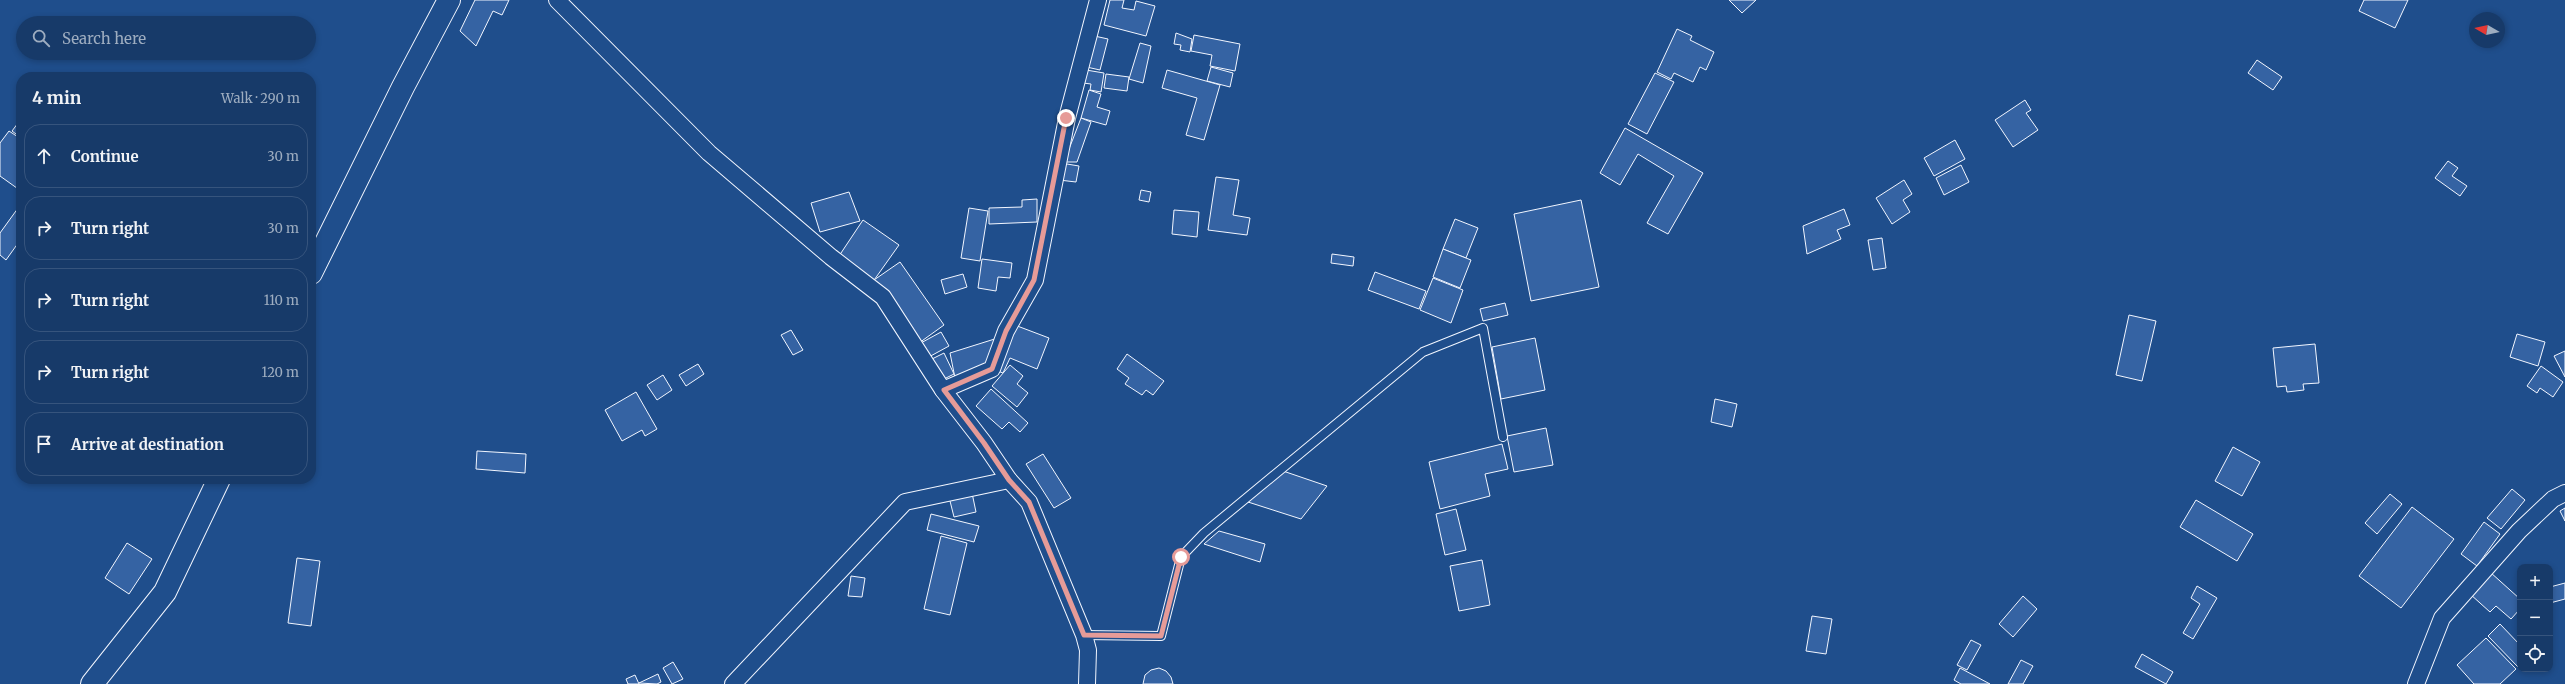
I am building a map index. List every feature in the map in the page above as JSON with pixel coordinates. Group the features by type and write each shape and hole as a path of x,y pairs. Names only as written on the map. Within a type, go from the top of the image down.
{"main road":[{"path":"316,263 382,129 449,0"},
{"path":"92,684 166,592 217,484"}],"street":[{"path":"557,0 709,154 831,257 883,297 944,390 984,443 1009,480 1029,502 1084,635 1088,650 1087,684"},
{"path":"944,390 992,369 1006,331 1034,280 1066,118 1098,0"},
{"path":"733,684 905,502 1009,480"},
{"path":"2416,684 2442,618 2519,531 2553,499 2565,493"}],"lane":[{"path":"1084,635 1161,636 1181,557 1204,533 1423,352 1483,328 1503,437"}],"building":[{"path":"475,0 509,0 502,15 493,11 476,46 460,31"},
{"path":"1110,0 1124,0 1122,8 1134,10 1136,1 1155,6 1146,36 1104,25"},
{"path":"1729,0 1756,0 1742,13"},
{"path":"2364,0 2408,0 2395,28 2359,11"},
{"path":"1677,29 1692,36 1690,40 1714,52 1706,70 1700,67 1693,82 1674,73 1671,79 1657,72"},
{"path":"1176,33 1192,39 1190,52 1180,50 1181,45 1174,44"},
{"path":"1090,35 1108,39 1100,70 1082,66"},
{"path":"1194,35 1240,44 1235,71 1210,66 1212,55 1191,51"},
{"path":"1140,43 1151,46 1143,83 1129,79"},
{"path":"2257,60 2282,77 2273,90 2248,73"},
{"path":"1211,67 1233,73 1230,87 1207,81"},
{"path":"1086,70 1104,73 1101,92 1090,90 1091,84 1083,83"},
{"path":"1167,70 1220,85 1204,140 1186,135 1197,98 1162,88"},
{"path":"1655,73 1674,82 1647,134 1628,124"},
{"path":"1106,74 1129,77 1127,91 1104,88"},
{"path":"1089,90 1101,94 1097,107 1110,111 1106,125 1081,118"},
{"path":"2025,100 2031,110 2026,113 2038,130 2013,147 1995,120"},
{"path":"1081,118 1091,122 1077,162 1064,162"},
{"path":"16,126 16,134 12,131"},
{"path":"1625,128 1703,173 1668,234 1647,223 1674,176 1638,154 1620,185 1600,173"},
{"path":"9,131 16,136 16,187 0,176 0,143"},
{"path":"1955,140 1965,159 1934,176 1924,158"},
{"path":"2448,161 2458,168 2452,176 2467,186 2460,196 2435,178"},
{"path":"1061,163 1079,166 1076,182 1059,180"},
{"path":"1961,165 1969,182 1944,195 1936,178"},
{"path":"1216,177 1239,180 1233,215 1250,218 1247,235 1208,230"},
{"path":"1904,180 1912,194 1903,200 1910,212 1892,224 1876,198"},
{"path":"1141,190 1151,192 1149,202 1139,200"},
{"path":"849,192 860,221 820,232 811,203"},
{"path":"1037,199 1037,222 989,224 989,208 1022,207 1022,200"},
{"path":"1581,200 1599,287 1531,301 1514,214"},
{"path":"969,208 988,211 980,261 961,258"},
{"path":"1844,209 1850,225 1837,230 1841,239 1807,254 1803,226"},
{"path":"1174,210 1199,212 1197,237 1172,234"},
{"path":"16,211 16,246 6,260 0,255 0,233"},
{"path":"1455,219 1478,228 1466,258 1443,249"},
{"path":"863,220 899,245 872,283 837,259"},
{"path":"1882,238 1886,268 1873,270 1868,240"},
{"path":"1443,249 1471,260 1460,288 1433,277"},
{"path":"1332,254 1354,257 1353,266 1331,263"},
{"path":"982,259 1012,263 1010,278 998,277 996,291 978,288"},
{"path":"900,262 944,325 919,343 874,280"},
{"path":"1375,272 1426,291 1419,309 1368,290"},
{"path":"963,274 967,287 945,294 941,280"},
{"path":"1433,278 1463,290 1451,323 1420,310"},
{"path":"1505,303 1508,315 1483,321 1480,309"},
{"path":"2129,315 2156,321 2142,381 2116,375"},
{"path":"1012,324 1049,338 1037,369 1010,358 1003,373 995,370"},
{"path":"791,330 803,350 793,355 781,335"},
{"path":"941,332 949,346 927,358 919,344"},
{"path":"2517,334 2545,342 2538,366 2510,357"},
{"path":"1001,337 992,366 955,378 950,353"},
{"path":"1535,338 1545,390 1501,399 1492,347"},
{"path":"2315,344 2319,383 2303,384 2304,390 2287,392 2286,386 2277,387 2273,348"},
{"path":"2565,351 2565,377 2554,356"},
{"path":"944,353 954,374 940,381 930,360"},
{"path":"1127,354 1164,381 1153,395 1146,390 1142,395 1125,384 1129,378 1117,369"},
{"path":"698,364 704,374 686,386 679,375"},
{"path":"1010,365 1023,376 1017,384 1028,393 1017,407 992,386"},
{"path":"2541,366 2563,382 2553,397 2540,388 2537,393 2527,386"},
{"path":"663,375 672,390 657,400 647,385"},
{"path":"991,389 1028,423 1020,432 1009,422 1002,429 976,406"},
{"path":"636,392 657,429 645,436 642,430 622,441 605,410"},
{"path":"1715,399 1737,404 1732,427 1711,422"},
{"path":"1546,428 1553,465 1514,472 1507,436"},
{"path":"1502,444 1508,469 1485,474 1490,496 1440,509 1429,462"},
{"path":"2233,447 2260,462 2242,496 2215,481"},
{"path":"477,451 526,454 525,473 476,469"},
{"path":"1043,454 1071,498 1054,508 1026,464"},
{"path":"1283,471 1327,486 1301,519 1248,502"},
{"path":"971,488 976,512 954,517 948,493"},
{"path":"2512,489 2525,500 2501,529 2487,518"},
{"path":"2390,494 2402,504 2377,534 2365,523"},
{"path":"2196,500 2253,534 2237,561 2180,527"},
{"path":"2412,507 2454,539 2401,608 2359,576"},
{"path":"2565,508 2565,521 2560,511"},
{"path":"1456,509 1466,550 1445,555 1436,514"},
{"path":"931,514 979,526 974,542 927,530"},
{"path":"2484,522 2500,534 2477,566 2461,554"},
{"path":"1219,531 1265,544 1260,562 1204,544"},
{"path":"941,536 967,543 950,615 924,609"},
{"path":"127,543 152,559 129,594 105,578"},
{"path":"297,558 320,561 311,626 288,623"},
{"path":"1482,560 1490,605 1459,611 1450,566"},
{"path":"2490,572 2517,596 2517,612 2511,619 2496,606 2490,612 2470,594"},
{"path":"851,576 865,578 862,597 848,596"},
{"path":"2565,583 2565,599 2553,602 2553,586"},
{"path":"2197,586 2217,598 2193,639 2183,633 2200,604 2191,598"},
{"path":"2023,596 2037,609 2013,637 1999,624"},
{"path":"1812,616 1832,619 1826,654 1806,651"},
{"path":"2500,624 2517,642 2517,666 2488,636"},
{"path":"2486,638 2516,669 2500,684 2474,684 2457,665"},
{"path":"1971,640 1981,645 1967,670 1957,665"},
{"path":"2142,654 2173,672 2166,684 2135,667"},
{"path":"2021,660 2033,666 2023,684 2008,684"},
{"path":"673,662 683,679 672,684 663,668"},
{"path":"1159,668 1166,671 1171,677 1173,684 1143,684 1145,675 1151,670"},
{"path":"1960,668 1990,684 1961,684 1954,680"},
{"path":"658,674 661,682 657,684 639,683"},
{"path":"635,675 639,684 628,684 626,679"}],"route":[{"path":"1066,118 1034,280 1006,331 992,369 944,390 984,443 1009,480 1029,502 1084,635 1161,636 1181,557"}]}
